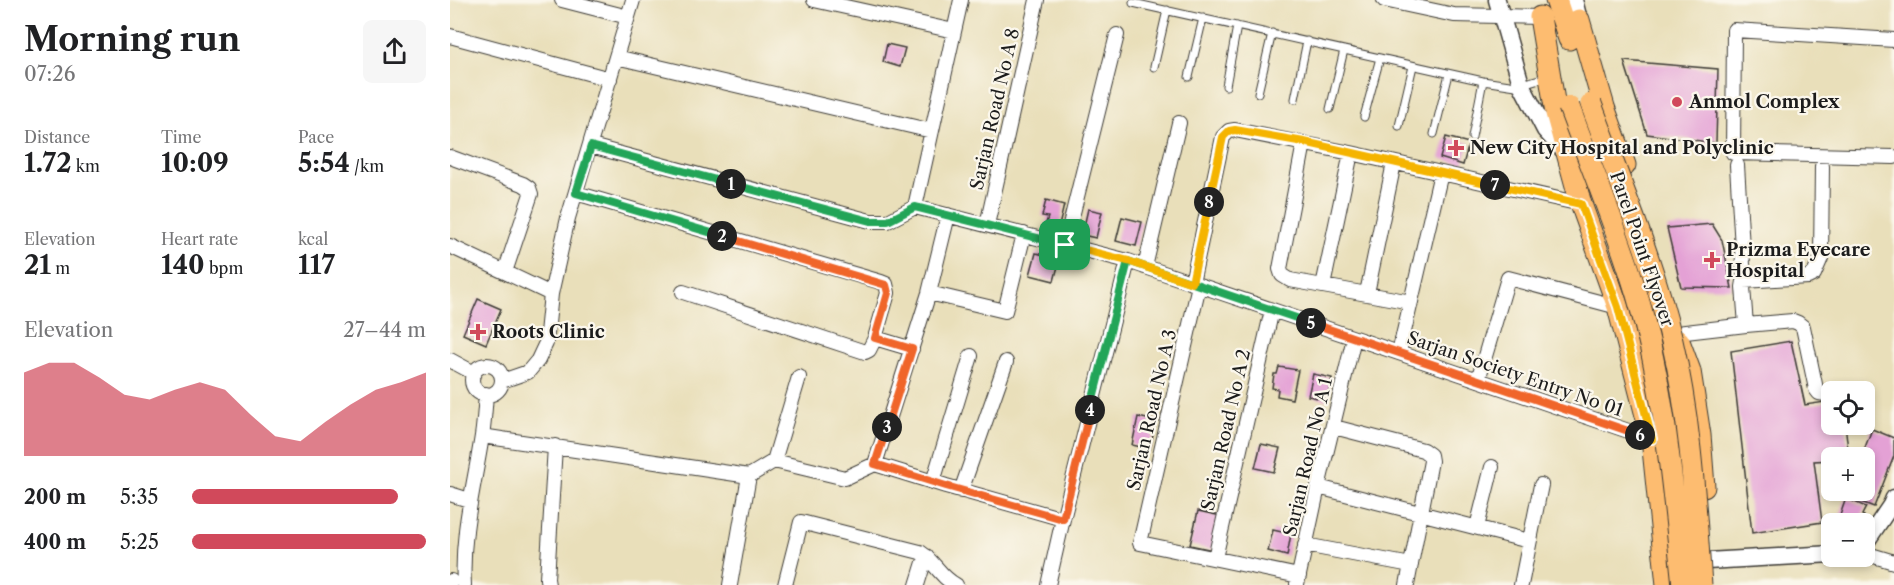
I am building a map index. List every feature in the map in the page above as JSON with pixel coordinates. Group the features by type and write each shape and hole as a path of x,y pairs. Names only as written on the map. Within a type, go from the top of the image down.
{"main road":[{"path":"1556,0 1572,16 1661,265 1677,333 1690,371 1700,435 1710,585"},
{"path":"1537,8 1556,113 1581,204 1618,307 1652,439 1665,574"},
{"name":"Parel Point Flyover","path":"1537,8 1569,107 1632,279 1648,339 1668,444 1683,585"},
{"name":"Parel Point Flyover","path":"1572,16 1591,104 1653,271 1672,342 1690,445 1701,585"}],"street":[{"path":"562,0 628,17"},
{"path":"502,381 528,372 538,360 546,343 551,294 568,218 633,0"},
{"path":"814,0 954,31"},
{"path":"591,146 870,221 888,221 915,207 961,0"},
{"name":"Sarjan Road No A 8","path":"987,225 1038,0"},
{"path":"1384,0 1454,15 1499,8 1537,8"},
{"path":"1499,8 1521,84 1545,130 1567,154"},
{"path":"1894,40 1734,30 1733,153 1894,157"},
{"path":"1065,245 1117,35"},
{"path":"450,36 610,79"},
{"path":"616,57 932,130"},
{"path":"1145,267 1179,123"},
{"name":"Sarjan Road No A 3","path":"1215,558 1140,543 1195,284 1223,137 1226,133 1235,130 1304,142"},
{"path":"1411,302 1287,279 1281,273 1304,142 1581,204"},
{"path":"1323,286 1351,153"},
{"path":"450,157 529,188 531,194 505,272"},
{"path":"1367,293 1394,163"},
{"path":"1737,165 1746,325"},
{"path":"1744,280 1808,277 1814,274 1821,258 1822,166"},
{"path":"1399,353 1441,173"},
{"path":"576,193 881,282 886,285 888,293 875,338 869,350 860,352 683,291"},
{"name":"Sarjan Society Entry No 01","path":"915,207 1128,261 1652,439 1700,435"},
{"path":"875,464 912,349 948,215"},
{"path":"928,293 1005,311 1024,234"},
{"path":"450,246 551,294"},
{"path":"1048,585 1128,261"},
{"path":"1478,380 1508,278 1618,307"},
{"name":"Sarjan Road No A 2","path":"1215,558 1272,310"},
{"path":"1677,333 1798,322 1803,327 1816,389 1821,393"},
{"path":"875,338 912,349"},
{"name":"Sarjan Road No A 1","path":"1298,581 1354,338"},
{"path":"933,482 971,356"},
{"path":"450,360 474,373"},
{"path":"961,491 1006,362"},
{"path":"492,365 500,371 502,381 499,389 495,392 482,393 475,387 474,373 482,366 492,365"},
{"path":"482,436 749,476 774,461 799,378"},
{"path":"456,583 463,562 469,500 482,436 486,394"},
{"path":"1334,427 1427,452 1430,455 1431,461 1407,585"},
{"path":"548,585 555,447"},
{"path":"774,461 845,478 875,464 1063,519"},
{"path":"1477,527 1492,466"},
{"path":"730,585 749,476"},
{"path":"1521,585 1540,485"},
{"path":"1318,487 1529,541"},
{"path":"450,494 469,500"},
{"path":"1875,529 1893,503"},
{"path":"785,585 801,522 913,550 926,556 945,578 956,585"},
{"path":"1305,545 1411,565"},
{"path":"1665,574 1709,561 1821,555"},
{"path":"916,585 926,556"},
{"path":"1875,556 1894,562"},
{"path":"1215,558 1298,581"}],"lane":[{"path":"1133,3 1483,81 1516,86 1550,76"},
{"path":"1154,67 1167,10"},
{"path":"1189,77 1203,18"},
{"path":"1226,86 1237,26"},
{"path":"1258,93 1272,33"},
{"path":"1295,99 1307,41"},
{"path":"1330,109 1344,50"},
{"path":"1364,117 1380,58"},
{"path":"1399,126 1413,66"},
{"path":"1434,134 1449,74"},
{"path":"1472,137 1483,81"}],"building":[{"path":"887,44 905,48 900,67 883,62"},
{"name":"Anmol Complex","path":"1624,61 1718,69 1716,143 1647,134"},
{"path":"1446,137 1469,143 1463,165 1440,158"},
{"path":"1046,200 1064,205 1059,226 1046,223 1048,217 1042,216"},
{"path":"1088,209 1102,212 1096,238 1082,235"},
{"path":"1122,217 1142,222 1136,246 1116,241"},
{"path":"1712,224 1722,240 1732,288 1681,287 1667,228"},
{"path":"1036,253 1060,259 1054,281 1030,275"},
{"path":"478,299 501,309 486,344 463,334"},
{"path":"1791,341 1805,405 1821,403 1821,435 1846,435 1848,447 1821,447 1821,461 1814,461 1821,522 1752,533 1731,351"},
{"path":"1279,367 1298,370 1292,399 1277,396 1278,389 1272,388 1274,374 1277,374"},
{"path":"1313,374 1332,378 1327,400 1308,396"},
{"path":"1138,417 1156,421 1150,449 1132,445"},
{"path":"1875,430 1894,438 1894,456 1874,507 1859,501 1875,501 1875,447 1865,447 1870,435 1875,435"},
{"path":"1261,444 1280,448 1274,472 1255,468"},
{"path":"1845,501 1853,501 1866,507 1863,513 1841,513"},
{"path":"1198,511 1221,516 1213,550 1190,545"},
{"path":"1273,530 1291,534 1287,556 1268,551"}],"place":[{"name":"Anmol Complex","path":"1677,102"},
{"name":"New City Hospital and Polyclinic","path":"1456,148"},
{"name":"Prizma Eyecare Hospital","path":"1712,260"},
{"name":"Roots Clinic","path":"478,332"}],"route":[{"path":"1065,245 915,207 888,221 870,221 591,146 576,193 886,285 888,293 875,338 912,349 875,464 1063,519 1128,261 1354,338 1652,439 1618,307 1581,204 1304,142 1235,130 1229,131 1223,137 1192,283 1128,261 1065,245"}]}
